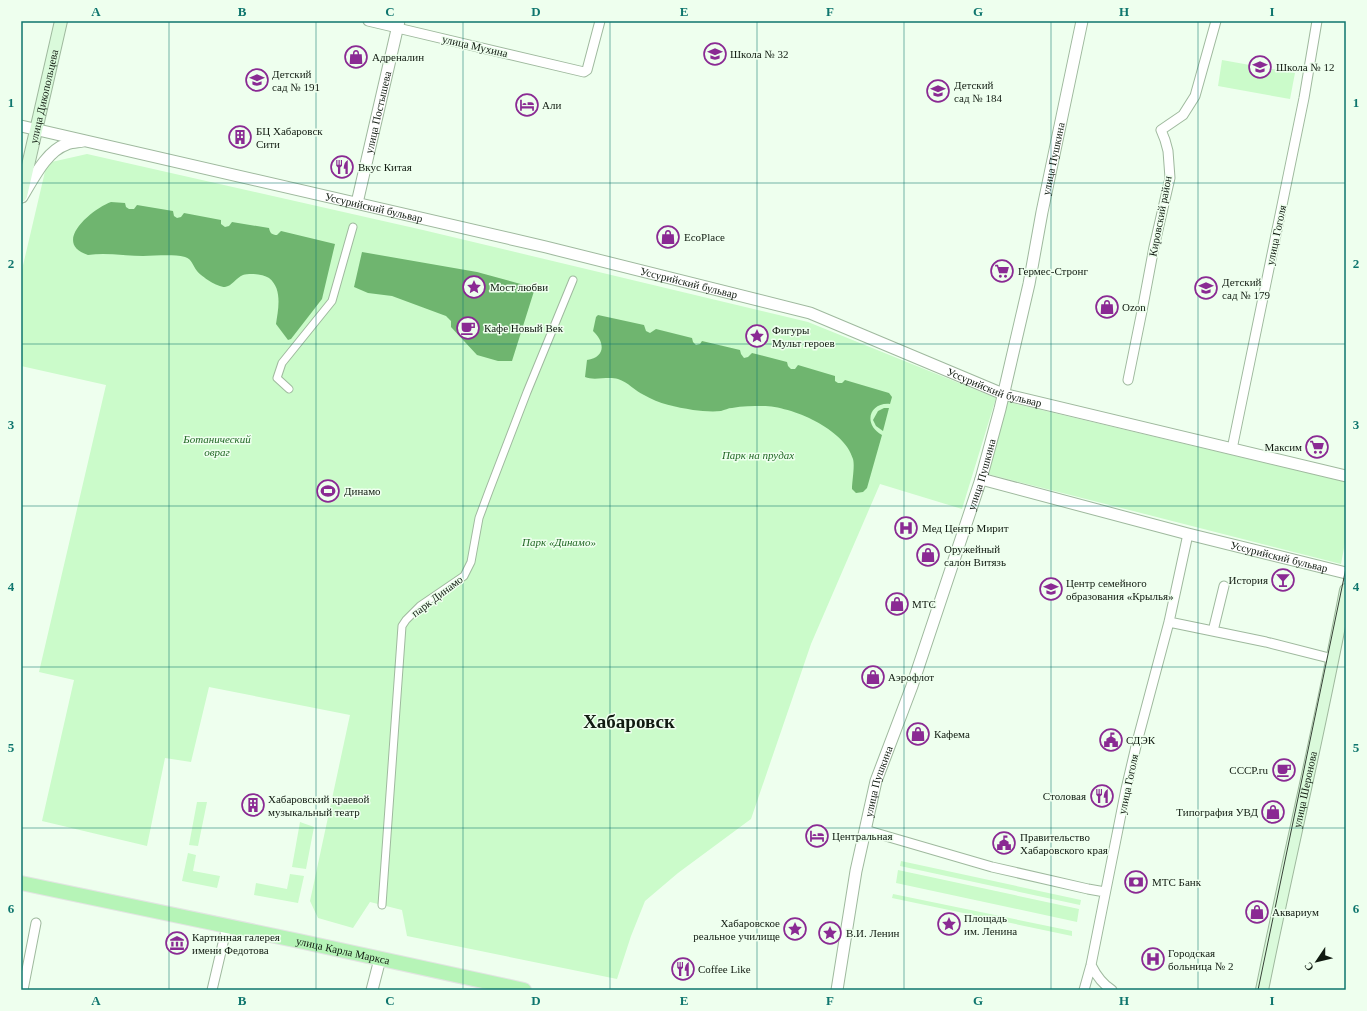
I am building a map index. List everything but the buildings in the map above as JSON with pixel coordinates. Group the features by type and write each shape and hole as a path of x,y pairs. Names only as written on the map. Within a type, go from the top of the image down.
{"main road":[{"name":"улица Дикопольцева","path":"21,197 60,21"},
{"name":"улица Шеронова","path":"1262,990 1271,940 1333,658 1346,590"},
{"name":"улица Карла Маркса","path":"21,883 524,990"}],"street":[{"name":"улица Мухина","path":"368,21 399,25 582,72 587,70 600,21"},
{"name":"улица Пушкина","path":"837,990 856,871 876,781 912,686 981,479 1003,394 1029,284 1042,212 1082,21"},
{"name":"Кировский район","path":"1128,380 1154,247 1170,178 1168,151 1161,130 1183,115 1195,96 1216,21"},
{"name":"улица Гоголя","path":"1232,449 1304,98 1317,21"},
{"name":"улица Постышева","path":"357,204 399,25"},
{"name":"Уссурийский бульвар","path":"21,126 88,140 546,247 810,313 1003,394 1346,476"},
{"path":"21,197 50,156 67,144 88,140"},
{"path":"289,389 277,378 282,363 332,301 352,227"},
{"name":"парк Динамо","path":"382,905 402,626 420,606 464,576 471,562 479,518 527,392 573,280"},
{"name":"Уссурийский бульвар","path":"981,479 1188,534 1346,573"},
{"name":"улица Гоголя","path":"1084,990 1091,965 1104,892 1137,742 1169,622 1188,534"},
{"path":"1213,631 1224,586"},
{"path":"1169,622 1333,658"},
{"path":"865,830 992,867 1088,890 1104,892"},
{"path":"23,990 36,923"},
{"path":"212,990 227,926"},
{"path":"372,990 380,959"},
{"path":"1091,965 1105,986 1112,990"}],"green space":[{"path":"1222,60 1295,73 1290,99 1218,86"},
{"name":"Парк «Динамо»","path":"87,154 423,230 808,322 996,398 962,509 880,484 811,644 751,819 678,873 645,901 631,936 617,979 407,936 402,910 370,902 353,928 318,918 310,901 350,715 209,687 191,762 165,758 147,846 42,821 74,680 39,672 106,385 21,366 21,274 47,163"},
{"path":"1008,402 1346,482 1346,537 1341,564 988,474"},
{"path":"197,802 207,802 198,846 189,845"},
{"path":"300,822 314,827 306,869 292,867"},
{"path":"188,853 196,855 193,871 220,876 217,888 182,881"},
{"path":"901,861 1081,900 1080,905 900,866"},
{"path":"898,870 1079,909 1077,922 896,883"},
{"path":"290,874 304,876 298,903 254,895 256,883 287,889"},
{"path":"893,894 1072,931 1072,936 892,898"}],"shaded area":[{"path":"111,202 125,203 126,207 129,209 134,209 137,205 173,211 174,216 177,218 181,217 184,213 221,220 221,224 225,227 229,226 232,222 269,228 274,235 277,235 281,231 335,244 322,299 291,339 288,340 276,324 278,294 269,278 256,274 243,275 230,285 222,287 214,284 202,276 191,261 185,257 169,255 88,255 78,250 73,243 74,235 78,227 94,212"},
{"path":"362,252 477,272 535,288 512,361 498,361 477,355 451,327 451,321 446,316 392,296 368,293 354,287"},
{"path":"598,315 644,325 646,331 650,333 656,329 692,338 696,345 700,344 702,341 740,350 744,358 748,357 752,353 787,362 791,369 795,369 798,365 835,376 835,381 838,383 842,383 845,380 889,393 892,397 890,404 878,406 873,410 871,415 870,420 872,425 882,435 867,488 863,492 856,493 852,489 854,462 848,448 840,438 816,421 802,415 775,407 763,406 729,408 721,411 693,410 656,401 618,379 593,379 585,377 587,360 598,356 602,348 600,340 593,331 596,317"},
{"path":"884,408 889,408 883,431 876,426 873,420 878,411"}],"tram line":[{"path":"1258,990 1346,568"}],"place":[{"name":"Школа № 32","path":"715,54"},
{"name":"Адреналин","path":"356,57"},
{"name":"Школа № 12","path":"1260,67"},
{"name":"Детский сад № 191","path":"257,80"},
{"name":"Детский сад № 184","path":"938,91"},
{"name":"Али","path":"527,105"},
{"name":"БЦ Хабаровск Сити","path":"240,137"},
{"name":"Вкус Китая","path":"342,167"},
{"name":"EcoPlace","path":"668,237"},
{"name":"Гермес-Стронг","path":"1002,271"},
{"name":"Мост любви","path":"474,287"},
{"name":"Детский сад № 179","path":"1206,288"},
{"name":"Ozon","path":"1107,307"},
{"name":"Кафе Новый Век","path":"468,328"},
{"name":"Фигуры Мульт героев","path":"757,336"},
{"name":"Максим","path":"1317,447"},
{"name":"Динамо","path":"328,491"},
{"name":"Мед Центр Мирит","path":"906,528"},
{"name":"Оружейный салон Витязь","path":"928,555"},
{"name":"История","path":"1283,580"},
{"name":"Центр семейного образования «Крылья»","path":"1051,589"},
{"name":"МТС","path":"897,604"},
{"name":"Аэрофлот","path":"873,677"},
{"name":"Кафема","path":"918,734"},
{"name":"СДЭК","path":"1111,740"},
{"name":"СССР.ru","path":"1284,770"},
{"name":"Столовая","path":"1102,796"},
{"name":"Хабаровский краевой музыкальный театр","path":"253,805"},
{"name":"Типография УВД","path":"1273,812"},
{"name":"Центральная","path":"817,836"},
{"name":"Правительство Хабаровского края","path":"1004,843"},
{"name":"МТС Банк","path":"1136,882"},
{"name":"Аквариум","path":"1257,912"},
{"name":"Площадь им. Ленина","path":"949,924"},
{"name":"Хабаровское реальное училище","path":"795,929"},
{"name":"В.И. Ленин","path":"830,933"},
{"name":"Картинная галерея имени Федотова","path":"177,943"},
{"name":"Городская больница № 2","path":"1153,959"},
{"name":"Coffee Like","path":"683,969"}],"district":[{"name":"Хабаровск","path":"629,721"}],"park label":[{"name":"Ботанический овраг","path":"217,445"},
{"name":"Парк на прудах","path":"758,455"}]}
